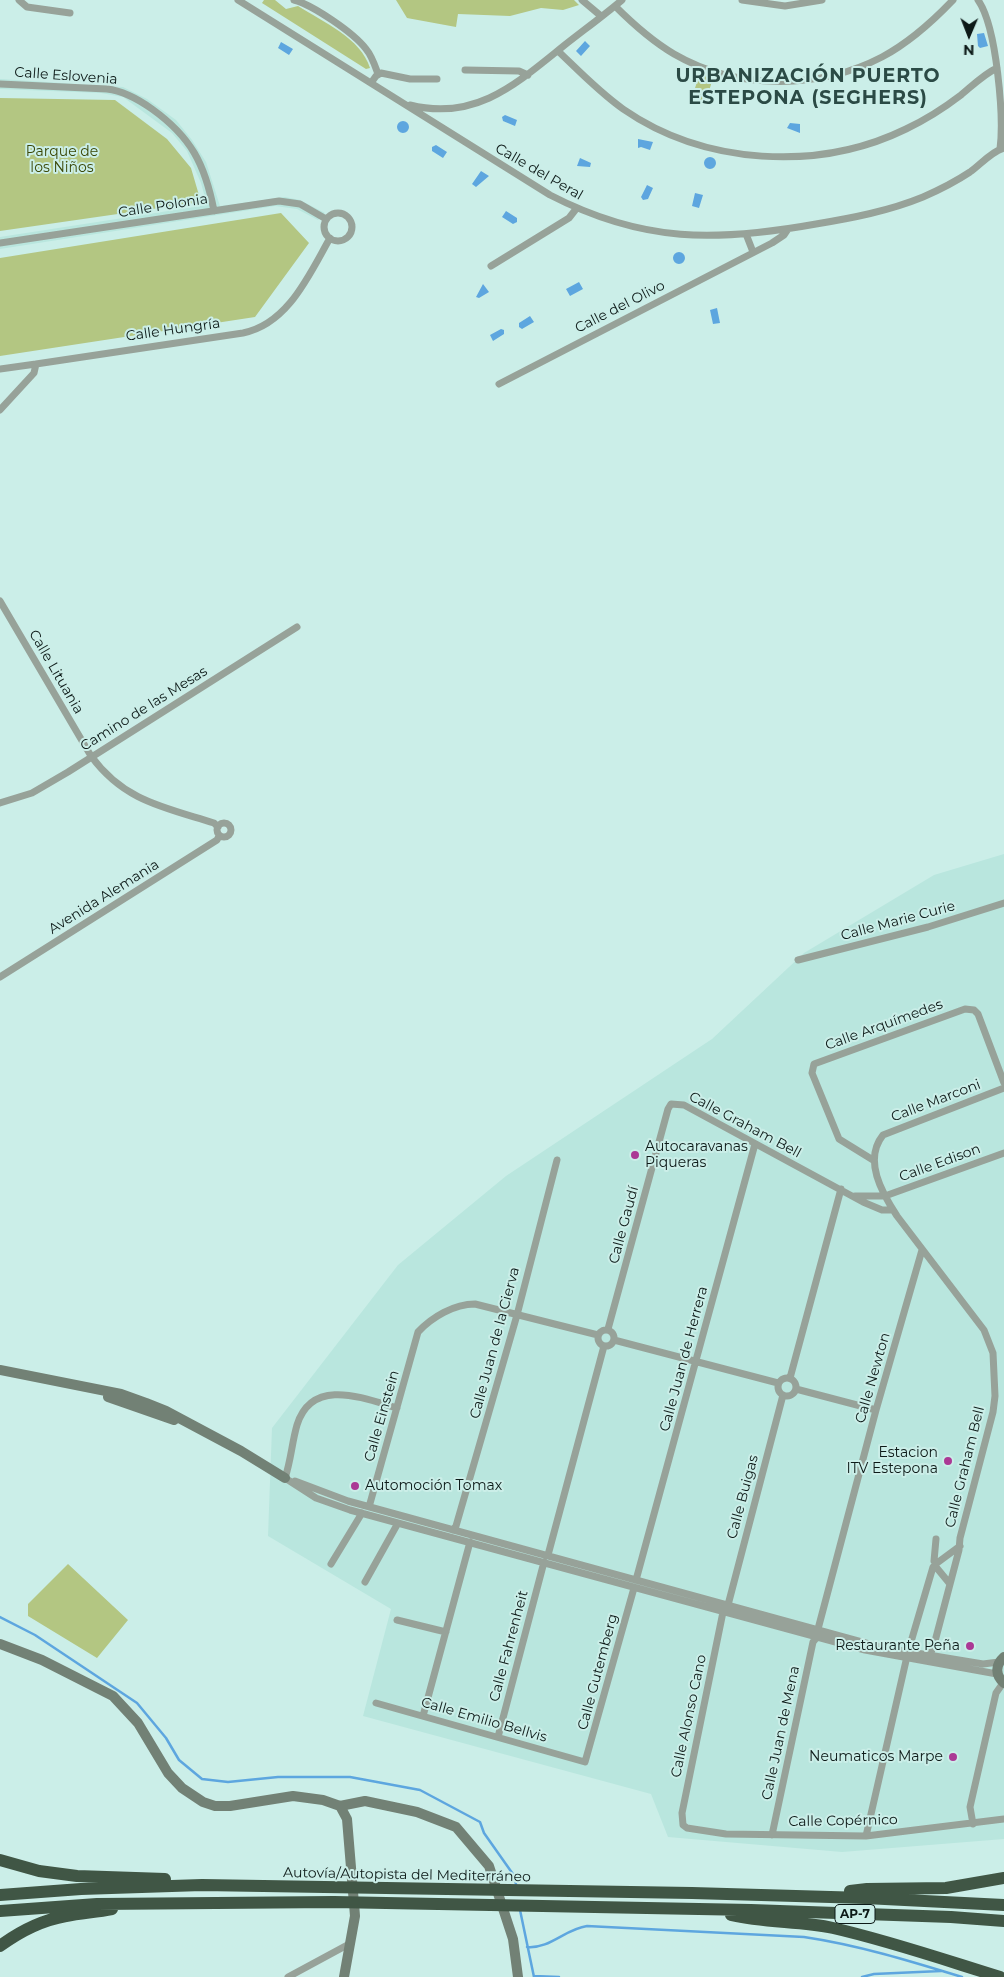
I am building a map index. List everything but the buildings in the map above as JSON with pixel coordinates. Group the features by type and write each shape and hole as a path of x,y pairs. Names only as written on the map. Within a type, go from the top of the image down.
{"highway":[{"path":"0,1860 39,1871 77,1876 159,1878 202,1885"},
{"path":"813,1897 867,1889 946,1888 1004,1878"},
{"name":"Autovía/Autopista del Mediterráneo","path":"0,1895 91,1888 202,1885 545,1899 706,1910"},
{"name":"Autovía/Autopista del Mediterráneo","path":"0,1911 97,1904 545,1899 692,1893 813,1897"},
{"name":"AP-7","path":"813,1897 1004,1905"},
{"path":"0,1946 12,1937 46,1922 67,1916 96,1913 141,1903"},
{"path":"706,1910 750,1920 832,1928 903,1947 1000,1977"},
{"name":"AP-7","path":"706,1910 942,1916 1004,1920"}],"street":[{"path":"18,0 27,7 70,13"},
{"name":"Calle del Peral","path":"238,0 550,196 576,209 620,224 659,233 705,237 746,234 788,229 849,218 916,200 953,182 1002,149"},
{"path":"294,0 332,22 362,44 370,55 378,74"},
{"path":"582,0 601,16"},
{"path":"404,103 442,109 481,102 507,90 622,0"},
{"path":"742,0 785,6 822,0"},
{"path":"615,6 661,46 702,67 745,78 793,81 833,75 882,57 924,28 953,0"},
{"path":"978,0 993,32 1003,125 1002,149"},
{"path":"558,51 606,95 658,129 709,147 760,156 830,153 857,148 886,138 935,113 997,68"},
{"path":"465,70 518,71 528,75"},
{"path":"371,83 378,74 384,73 415,80 436,79"},
{"name":"Calle Eslovenia","path":"0,84 107,89 120,91 135,98 176,128 192,147 207,179 214,211"},
{"path":"432,121 442,109"},
{"name":"Calle Polonia","path":"0,242 286,201 300,204 326,219"},
{"path":"491,266 569,218 576,209"},
{"path":"334,214 344,214 352,226 351,232 346,239 340,242 330,238 323,227 326,219 334,214"},
{"name":"Calle del Olivo","path":"499,384 775,241 788,229"},
{"path":"746,234 753,252"},
{"name":"Calle Hungría","path":"0,369 243,333 260,328 274,320 287,306 330,238"},
{"path":"0,410 34,373 36,364"},
{"name":"Calle Lituania","path":"0,601 91,756 102,771 127,792 214,823 218,827"},
{"name":"Camino de las Mesas","path":"0,803 32,793 297,627"},
{"path":"225,824 231,830 228,836 219,836 218,827 225,824"},
{"name":"Avenida Alemania","path":"0,977 217,840 219,836"},
{"name":"Calle Marie Curie","path":"798,960 928,927 1004,904"},
{"name":"Calle Arquímedes","path":"873,1160 839,1139 812,1073 814,1064 965,1009 974,1010 978,1014 1004,1083"},
{"name":"Calle Marconi","path":"873,1160 876,1144 883,1135 1004,1088"},
{"name":"Calle Gaudí","path":"608,1329 668,1109 671,1104 677,1104"},
{"name":"Calle Graham Bell","path":"677,1104 684,1105 882,1210 893,1210"},
{"name":"Calle Juan de Herrera","path":"636,1580 756,1144"},
{"name":"Calle Edison","path":"884,1196 1004,1153"},
{"name":"Calle Juan de la Cierva","path":"453,1530 456,1526 517,1315 556,1160"},
{"path":"873,1160 884,1196"},
{"path":"790,1378 841,1189"},
{"name":"Calle Graham Bell","path":"854,1196 884,1196 922,1250 984,1330 993,1354 994,1396 992,1412 960,1546 930,1656"},
{"name":"Calle Newton","path":"818,1629 876,1410 922,1250"},
{"name":"Calle Einstein","path":"369,1507 418,1332 432,1319 466,1304 483,1306 517,1315"},
{"path":"517,1315 598,1336"},
{"path":"608,1329 614,1333 614,1340 610,1345 604,1346 599,1342 598,1336 602,1330 608,1329"},
{"path":"614,1340 778,1383"},
{"path":"546,1559 604,1346"},
{"path":"0,1370 81,1386 153,1414 188,1424 241,1450 304,1491 328,1502 398,1524 521,1556 546,1559 636,1580 817,1637 865,1650 907,1656 930,1656 983,1664 1002,1659 1002,1680 996,1694 970,1807 973,1824"},
{"path":"778,1383 784,1378 790,1378 794,1381 796,1389"},
{"path":"778,1383 778,1389 783,1396 790,1396 796,1389"},
{"path":"796,1389 876,1410"},
{"path":"285,1478 298,1422 307,1407 314,1400 335,1394 360,1397 397,1408"},
{"name":"Calle Buigas","path":"726,1608 783,1396"},
{"path":"285,1478 369,1507 494,1541 634,1588 700,1605 726,1608 818,1629 920,1661 1002,1680"},
{"path":"328,1502 341,1503 364,1510 369,1507"},
{"path":"330,1564 362,1513"},
{"path":"364,1582 398,1524"},
{"path":"866,1836 907,1656 929,1576 935,1564 936,1539"},
{"path":"470,1542 474,1540 482,1542 494,1541"},
{"path":"423,1716 470,1542"},
{"path":"935,1564 960,1546"},
{"name":"Calle Fahrenheit","path":"498,1737 546,1559"},
{"path":"935,1564 950,1584"},
{"path":"636,1580 640,1585 657,1590 661,1595"},
{"name":"Calle Gutemberg","path":"586,1762 634,1588"},
{"name":"Calle Alonso Cano","path":"683,1825 682,1813 726,1608"},
{"path":"397,1620 446,1632"},
{"path":"818,1629 821,1633 854,1643 865,1650"},
{"name":"Calle Juan de Mena","path":"772,1835 813,1642 817,1637"},
{"path":"0,1644 42,1660 113,1696 138,1723 168,1773 182,1788 203,1802 215,1806 230,1806 293,1796 323,1800 340,1806 365,1801 417,1812 456,1827 489,1866 513,1939 518,1977"},
{"path":"920,1661 930,1656"},
{"name":"Calle Emilio Bellvis","path":"376,1703 586,1762"},
{"path":"340,1806 346,1819 355,1916 344,1977"},
{"name":"Calle Copérnico","path":"683,1825 692,1830 726,1834 866,1836 1004,1819"},
{"path":"288,1977 351,1943"}],"shaded area":[{"path":"0,79 123,87 147,99 176,120 206,162 220,206 285,197 300,200 325,213 318,220 297,209 275,206 0,249 0,237 207,205 201,183 187,151 172,133 123,97 101,93 0,89"},
{"path":"1004,854 1004,1839 842,1852 668,1837 651,1794 363,1716 391,1609 268,1536 272,1428 398,1265 506,1176 712,1039 804,953 934,875"}],"green space":[{"path":"264,0 275,0 286,9 298,6 340,32 358,48 370,68 366,69 262,3"},
{"path":"396,0 574,0 579,5 563,10 541,8 510,16 458,14 456,27 407,18"},
{"path":"700,73 713,78 705,104 691,100"},
{"name":"Parque de los Niños","path":"0,98 115,100 167,139 191,168 201,202 0,231"},
{"path":"281,213 309,243 255,317 0,356 0,258"},
{"path":"68,1564 128,1620 97,1658 28,1616 28,1604"}],"water":[{"path":"984,33 988,46 980,48 978,46 977,34"},
{"path":"585,41 590,46 581,56 576,51"},
{"path":"281,42 293,49 289,55 278,48"},
{"path":"505,115 517,120 515,126 503,121 502,117"},
{"path":"403,121 409,127 403,133 397,127"},
{"path":"790,123 800,124 800,133 787,128"},
{"path":"638,139 653,142 650,150 638,148"},
{"path":"436,145 447,152 443,158 432,151 432,147"},
{"path":"710,157 716,163 710,169 704,163"},
{"path":"580,158 591,163 590,167 577,166"},
{"path":"481,171 489,176 476,187 472,184"},
{"path":"647,185 653,188 648,199 643,200 641,197"},
{"path":"695,193 703,195 699,208 692,206"},
{"path":"506,211 517,218 517,222 513,224 502,217"},
{"path":"677,252 681,252 685,258 681,264 677,264 673,260 673,256"},
{"path":"579,282 583,289 570,296 566,289"},
{"path":"483,284 489,292 479,298 476,297"},
{"path":"717,308 720,323 713,324 710,310"},
{"path":"530,316 534,322 522,329 519,327 519,323"},
{"path":"501,329 504,330 504,334 493,341 490,335"}],"waterway":[{"path":"0,1617 35,1635 137,1703 166,1738 179,1760 202,1779 228,1782 278,1777 350,1777 420,1790 480,1822 484,1833 515,1877 516,1885"},
{"path":"520,1910 534,1977"},
{"path":"527,1947 543,1945 587,1926 804,1937 864,1949 962,1977"},
{"path":"862,1977 874,1974 941,1971"},
{"path":"534,1976 559,1977"}],"place":[{"name":"Autocaravanas Piqueras","path":"635,1155"},
{"name":"Estacion ITV Estepona","path":"948,1461"},
{"name":"Automoción Tomax","path":"355,1486"},
{"name":"Restaurante Peña","path":"970,1646"},
{"name":"Neumaticos Marpe","path":"953,1757"}],"district":[{"name":"URBANIZACIÓN PUERTO ESTEPONA (SEGHERS)","path":"808,87"}]}
